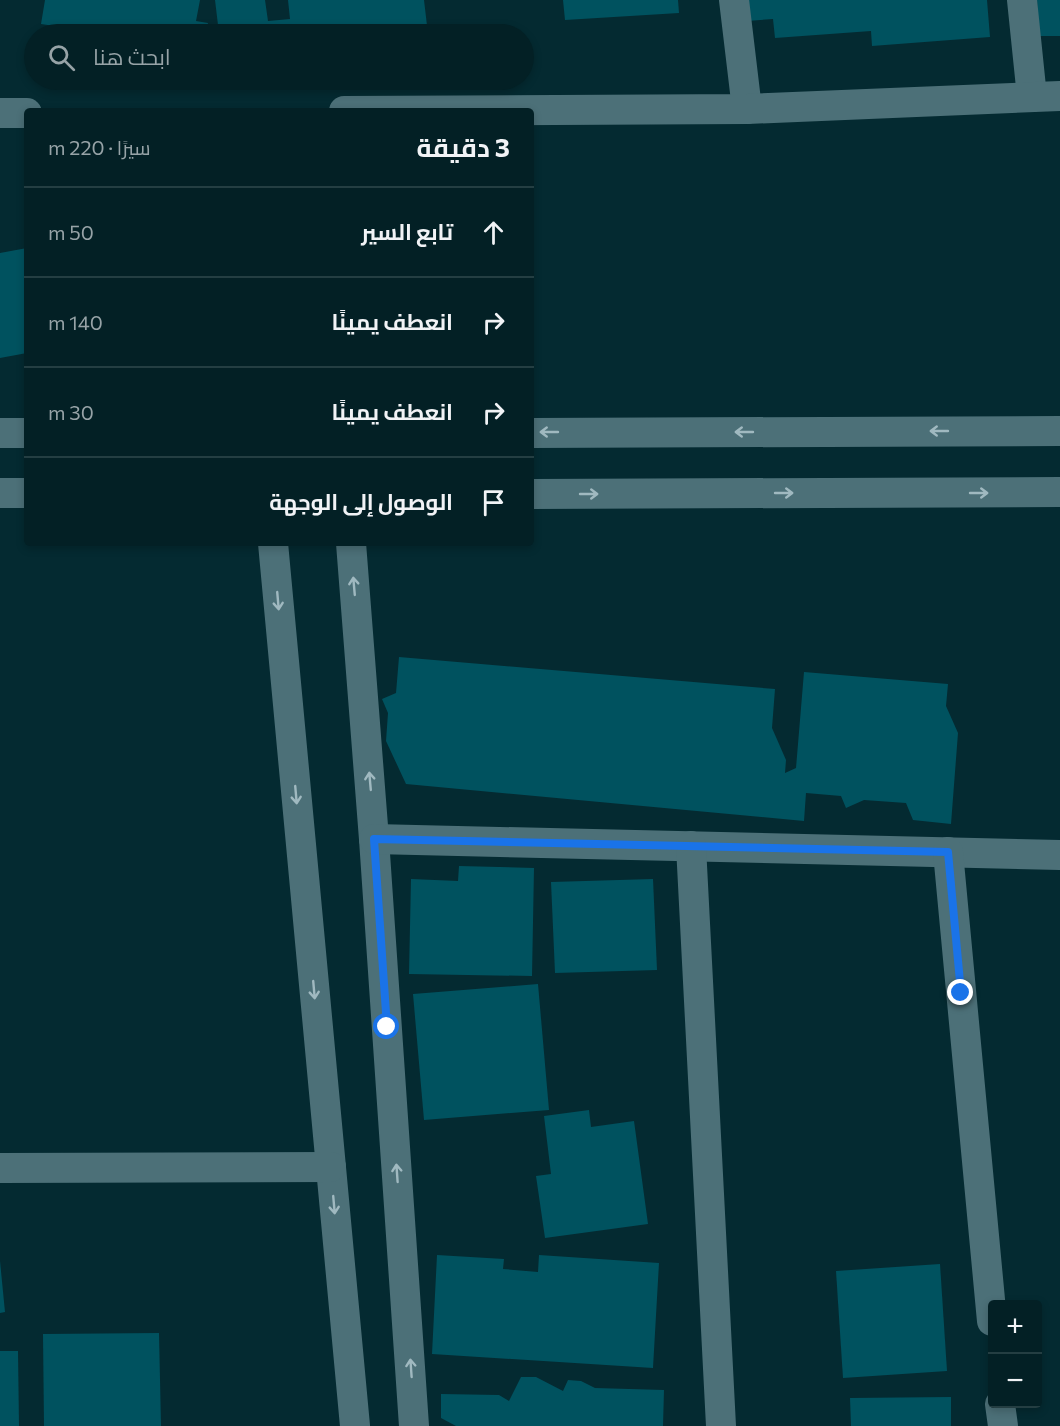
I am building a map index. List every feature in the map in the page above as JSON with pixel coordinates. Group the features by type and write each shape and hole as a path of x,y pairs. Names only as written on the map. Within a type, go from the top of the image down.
{"street":[{"path":"734,0 747,109"},
{"path":"534,110 747,109 1046,97 1022,0"},
{"path":"0,113 24,113"},
{"path":"534,432 1060,431"},
{"path":"0,434 24,434"},
{"path":"534,494 1060,492"},
{"path":"0,493 24,494"},
{"path":"273,546 355,1426"},
{"path":"351,546 374,839 414,1426"},
{"path":"374,839 1060,855"},
{"path":"691,846 721,1426"},
{"path":"948,852 991,1300"},
{"path":"0,1168 331,1167"},
{"path":"1001,1408 1003,1426"}],"building":[{"path":"45,0 200,0 196,21 208,23 208,24 41,24"},
{"path":"215,0 265,0 268,21 290,19 288,0 424,0 427,24 218,24"},
{"path":"563,0 678,0 679,13 565,20"},
{"path":"745,0 987,0 990,37 872,46 871,31 775,38 773,19 747,21"},
{"path":"1037,0 1060,0 1060,36 1039,36"},
{"path":"24,249 24,354 0,358 0,253"},
{"path":"399,657 775,689 772,728 786,760 785,773 796,768 804,672 948,684 946,706 958,733 951,824 913,820 906,803 864,800 846,808 841,796 806,793 804,821 406,784 386,741 388,713 382,699 396,693"},
{"path":"459,866 534,868 532,976 409,974 411,879 458,881"},
{"path":"653,879 657,970 555,973 551,882"},
{"path":"538,984 549,1110 424,1120 413,994"},
{"path":"589,1110 591,1127 634,1121 648,1224 545,1238 536,1176 551,1174 544,1116"},
{"path":"437,1255 504,1259 503,1269 538,1272 539,1255 659,1263 653,1368 432,1354"},
{"path":"0,1261 5,1312 0,1313"},
{"path":"940,1264 947,1371 843,1378 836,1271"},
{"path":"159,1333 161,1426 44,1426 43,1334"},
{"path":"0,1351 18,1351 19,1426 0,1426"},
{"path":"521,1377 536,1377 563,1391 568,1380 581,1381 595,1388 664,1390 663,1426 456,1426 441,1418 441,1394 499,1395 509,1401"},
{"path":"951,1397 951,1426 851,1426 850,1398"}],"route":[{"path":"387,1027 374,839 948,852 961,993"}]}
